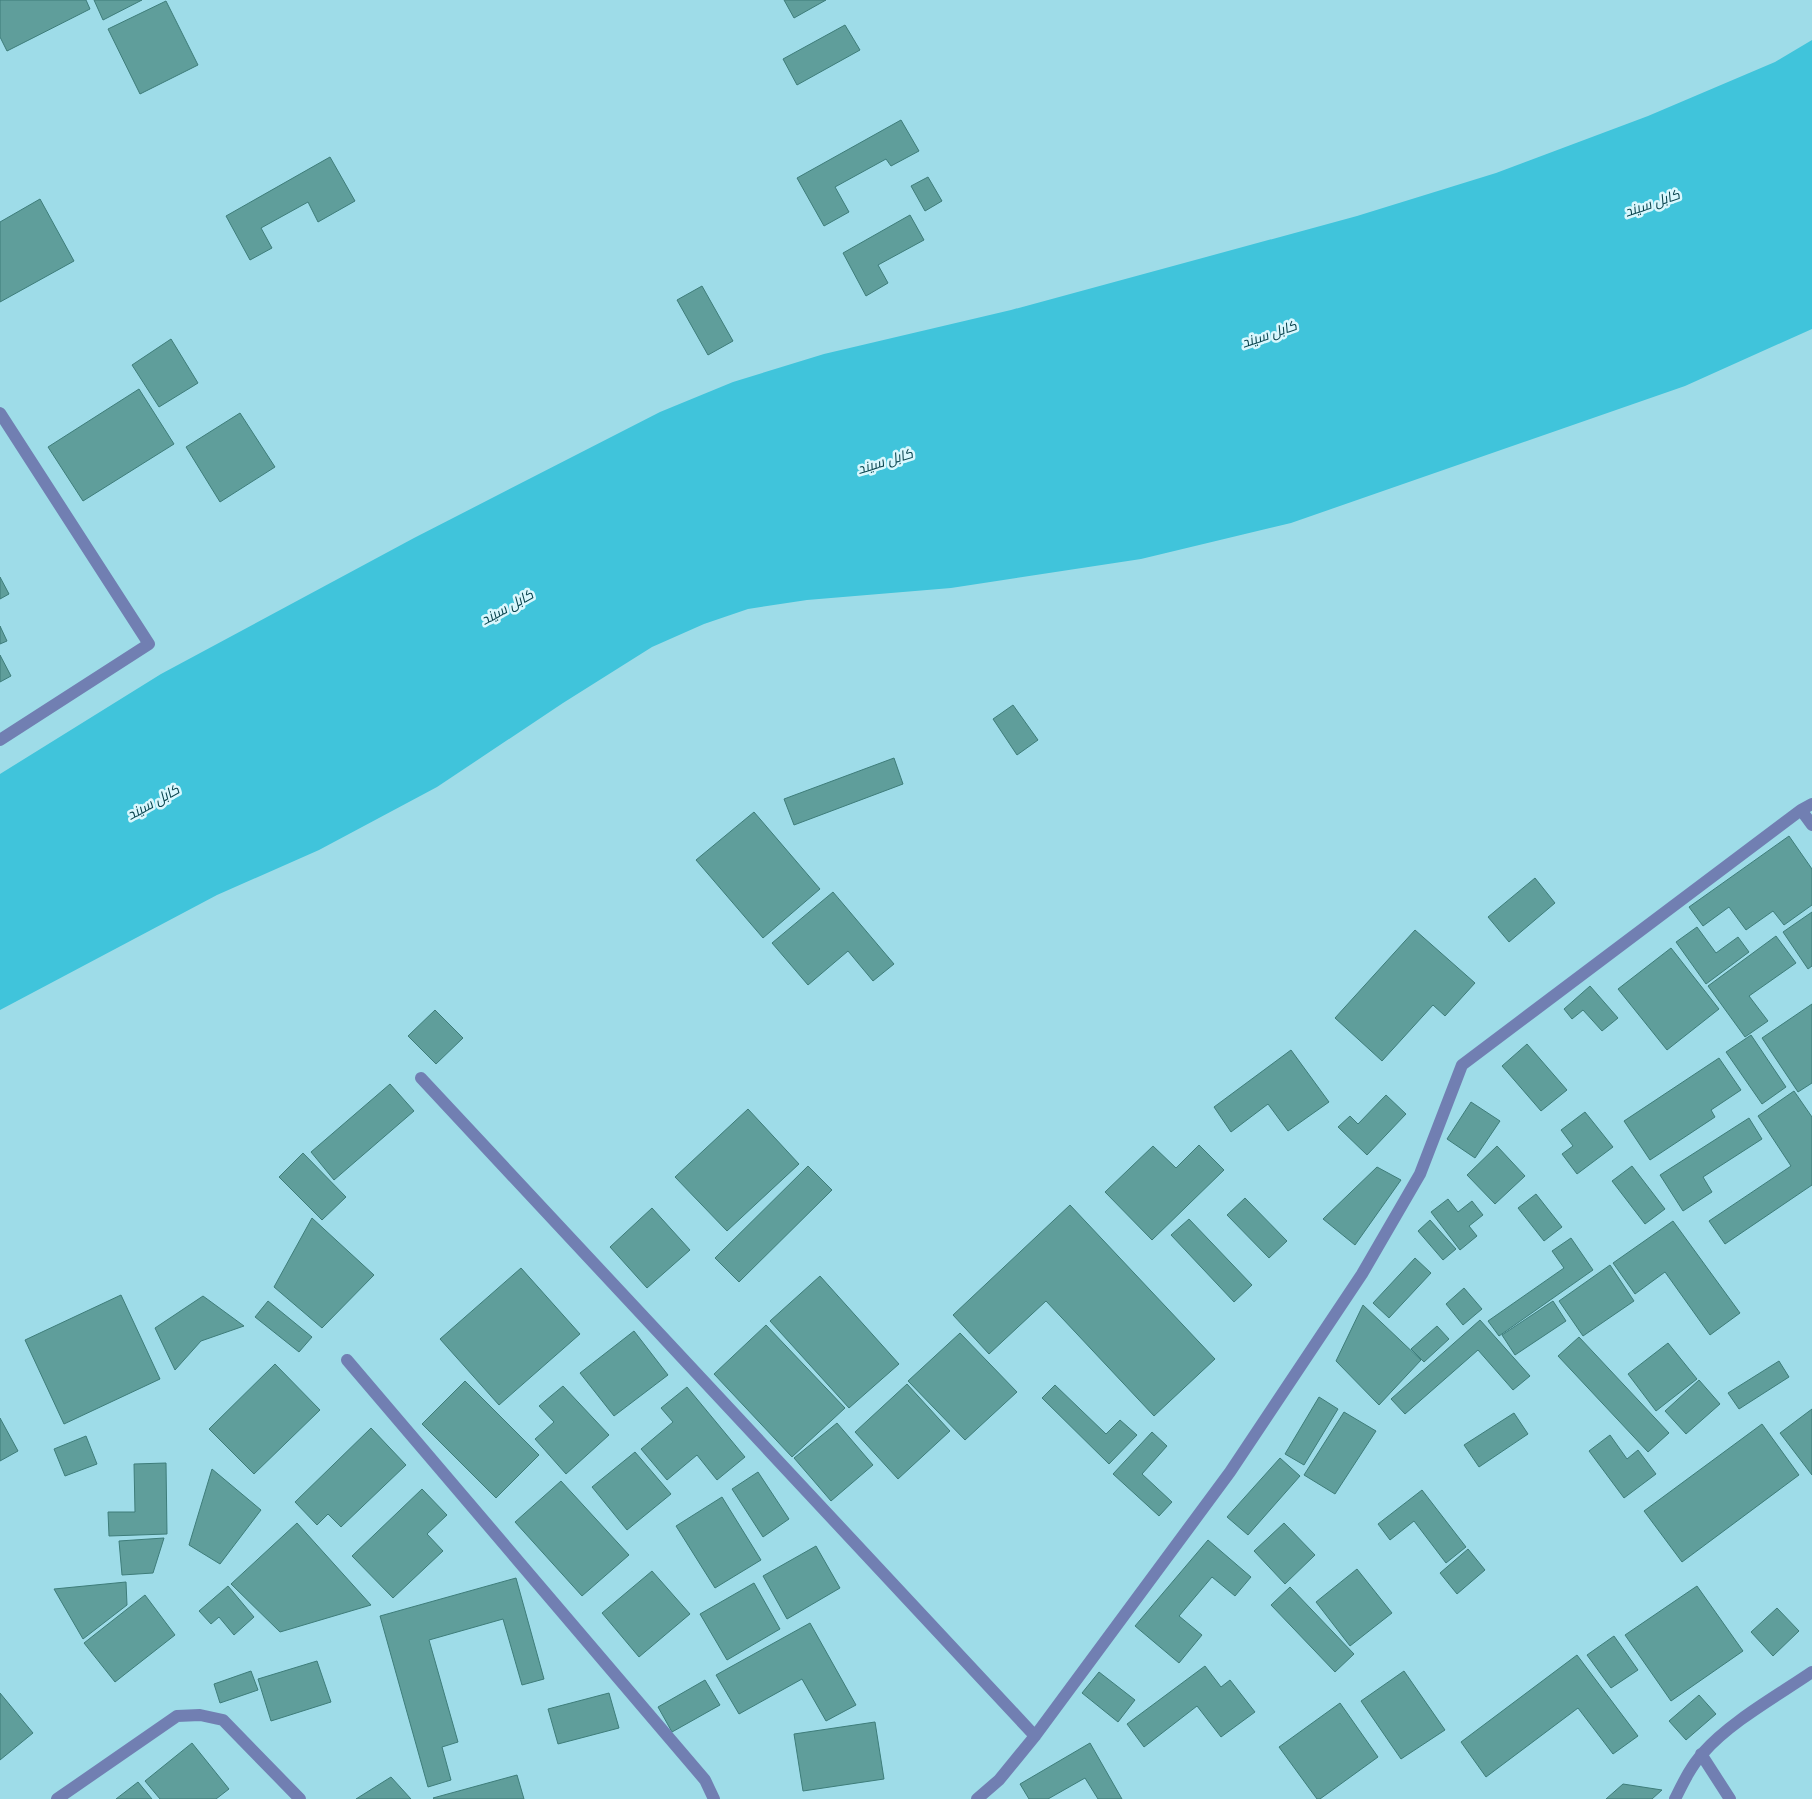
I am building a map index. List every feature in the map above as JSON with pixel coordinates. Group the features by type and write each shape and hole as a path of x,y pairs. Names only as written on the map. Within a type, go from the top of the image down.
{"street":[{"path":"0,413 149,644 0,740"},
{"path":"977,1799 999,1780 1035,1736 1230,1472 1362,1274 1420,1174 1462,1065 1806,807 1812,825"},
{"path":"421,1078 1035,1736"},
{"path":"347,1360 704,1780 714,1799"},
{"path":"1675,1799 1687,1775 1701,1754 1720,1735 1812,1672"},
{"path":"57,1799 177,1716 200,1716 223,1720 300,1799"},
{"path":"1701,1754 1730,1799"}],"water":[{"name":"کابل سيند","path":"1812,40 1812,329 1685,386 1291,523 1141,559 951,588 807,600 748,609 704,624 652,647 563,703 437,787 319,850 217,895 0,1010 0,774 161,674 414,538 660,412 733,382 824,354 1011,310 1357,216 1496,173 1648,116 1775,62"}],"building":[{"path":"0,0 86,0 90,9 7,51 0,37"},
{"path":"94,0 142,0 103,20"},
{"path":"784,0 826,0 794,18"},
{"path":"166,1 198,65 140,94 108,29"},
{"path":"845,25 860,50 797,85 783,59"},
{"path":"901,120 919,151 891,166 886,159 835,187 849,212 824,226 797,178"},
{"path":"330,157 355,201 318,222 308,202 261,228 272,248 250,260 226,216"},
{"path":"928,177 942,201 925,211 911,186"},
{"path":"40,199 74,261 0,302 0,222"},
{"path":"910,215 924,240 878,265 888,283 866,296 843,253"},
{"path":"702,286 733,341 708,355 677,300"},
{"path":"171,339 198,383 159,407 132,365"},
{"path":"139,389 174,444 83,501 48,447"},
{"path":"240,413 275,467 220,502 186,447"},
{"path":"0,577 9,594 0,599"},
{"path":"0,626 7,641 0,644"},
{"path":"0,655 11,676 0,682"},
{"path":"1013,705 1038,740 1017,755 993,719"},
{"path":"894,758 903,784 794,825 784,799"},
{"path":"754,812 820,889 763,938 696,860"},
{"path":"1789,836 1812,869 1812,905 1784,925 1773,911 1746,930 1729,907 1703,926 1689,907"},
{"path":"1535,878 1555,903 1509,942 1488,917"},
{"path":"833,892 894,964 873,981 848,951 808,985 772,943"},
{"path":"1812,912 1812,966 1808,969 1783,932"},
{"path":"1697,927 1716,953 1738,937 1749,952 1706,984 1676,942"},
{"path":"1415,930 1475,983 1445,1016 1433,1005 1382,1061 1335,1018"},
{"path":"1776,936 1796,963 1749,996 1768,1021 1745,1037 1708,986"},
{"path":"1671,948 1719,1009 1667,1050 1618,989"},
{"path":"1590,986 1618,1018 1602,1031 1583,1010 1572,1019 1564,1009"},
{"path":"1812,1004 1812,1083 1798,1092 1762,1038"},
{"path":"435,1010 463,1038 436,1064 408,1036"},
{"path":"1751,1035 1786,1087 1762,1104 1726,1052"},
{"path":"1527,1044 1567,1090 1541,1111 1502,1066"},
{"path":"1291,1050 1329,1102 1288,1131 1268,1104 1231,1132 1214,1107"},
{"path":"1719,1058 1741,1090 1711,1110 1715,1117 1650,1160 1624,1121"},
{"path":"390,1084 414,1111 334,1180 311,1152"},
{"path":"1794,1091 1812,1117 1812,1185 1725,1244 1709,1221 1791,1166 1758,1116"},
{"path":"1386,1095 1406,1114 1367,1155 1338,1127 1350,1116 1358,1124"},
{"path":"1471,1102 1500,1121 1475,1158 1447,1139"},
{"path":"748,1109 799,1164 727,1231 675,1177"},
{"path":"1585,1112 1613,1147 1577,1174 1562,1154 1573,1146 1561,1130"},
{"path":"1749,1118 1762,1139 1703,1177 1712,1192 1683,1211 1660,1175"},
{"path":"1199,1145 1224,1170 1152,1240 1105,1192 1153,1146 1176,1168"},
{"path":"1497,1146 1525,1176 1495,1204 1467,1175"},
{"path":"303,1153 346,1197 322,1220 279,1177"},
{"path":"808,1166 832,1190 739,1282 715,1258"},
{"path":"1632,1166 1665,1209 1645,1224 1612,1181"},
{"path":"1377,1167 1401,1180 1355,1245 1323,1219"},
{"path":"1536,1194 1562,1227 1544,1241 1518,1208"},
{"path":"1245,1198 1287,1241 1269,1258 1227,1215"},
{"path":"1448,1199 1458,1212 1472,1201 1483,1215 1469,1226 1477,1236 1460,1250 1431,1212"},
{"path":"1070,1205 1215,1359 1154,1416 1046,1301 989,1354 953,1315"},
{"path":"652,1208 690,1250 647,1288 610,1247"},
{"path":"312,1218 374,1275 322,1328 274,1287"},
{"path":"1189,1219 1252,1285 1234,1302 1171,1235"},
{"path":"1430,1220 1456,1249 1443,1260 1418,1231"},
{"path":"1673,1221 1740,1313 1710,1335 1665,1272 1635,1294 1613,1263"},
{"path":"1571,1238 1593,1270 1499,1336 1488,1321 1564,1268 1552,1251"},
{"path":"1415,1258 1431,1273 1389,1318 1373,1303"},
{"path":"1610,1265 1634,1301 1583,1336 1559,1301"},
{"path":"521,1268 580,1334 499,1405 440,1339"},
{"path":"820,1276 899,1364 849,1408 770,1321"},
{"path":"1464,1288 1482,1309 1463,1325 1446,1304"},
{"path":"121,1295 160,1379 64,1424 25,1340"},
{"path":"203,1296 244,1326 201,1341 175,1370 155,1328"},
{"path":"268,1301 312,1337 299,1352 255,1317"},
{"path":"1553,1301 1566,1321 1515,1355 1502,1335"},
{"path":"1363,1305 1421,1360 1379,1405 1336,1361"},
{"path":"1480,1320 1530,1376 1513,1390 1478,1350 1405,1414 1391,1399"},
{"path":"766,1325 845,1408 792,1457 714,1374"},
{"path":"1437,1326 1449,1339 1424,1362 1411,1349"},
{"path":"634,1331 668,1375 614,1416 580,1373"},
{"path":"960,1333 1017,1392 965,1440 908,1381"},
{"path":"1579,1337 1669,1433 1648,1452 1558,1356"},
{"path":"1668,1343 1697,1379 1656,1411 1628,1374"},
{"path":"1779,1361 1789,1377 1739,1409 1728,1393"},
{"path":"275,1364 320,1410 254,1474 209,1429"},
{"path":"1699,1380 1720,1404 1686,1434 1665,1411"},
{"path":"465,1381 539,1455 496,1498 422,1424"},
{"path":"907,1384 950,1431 898,1479 855,1432"},
{"path":"1055,1385 1106,1434 1120,1420 1137,1435 1109,1464 1042,1398"},
{"path":"563,1386 609,1435 566,1474 535,1439 554,1422 539,1406"},
{"path":"687,1387 745,1457 717,1480 697,1455 667,1480 641,1449 673,1422 661,1408"},
{"path":"1319,1397 1338,1409 1304,1465 1285,1454"},
{"path":"1812,1409 1812,1475 1780,1433"},
{"path":"1344,1412 1376,1431 1335,1494 1304,1475"},
{"path":"1514,1413 1528,1434 1479,1467 1464,1445"},
{"path":"0,1418 18,1451 0,1461"},
{"path":"837,1423 873,1465 831,1501 794,1458"},
{"path":"1762,1424 1799,1475 1682,1562 1644,1511"},
{"path":"371,1428 406,1465 341,1527 328,1514 317,1525 295,1502"},
{"path":"1152,1432 1167,1446 1142,1474 1172,1502 1159,1516 1113,1474"},
{"path":"1610,1435 1627,1459 1638,1450 1656,1474 1624,1498 1589,1451"},
{"path":"86,1436 97,1464 65,1476 54,1449"},
{"path":"635,1452 671,1494 627,1530 592,1487"},
{"path":"1280,1458 1300,1476 1248,1535 1227,1517"},
{"path":"166,1463 167,1534 109,1536 108,1512 135,1512 134,1464"},
{"path":"212,1469 261,1510 220,1564 189,1545"},
{"path":"758,1472 789,1519 763,1537 732,1489"},
{"path":"561,1481 629,1555 582,1596 515,1522"},
{"path":"422,1489 447,1515 427,1534 443,1551 393,1598 352,1556"},
{"path":"1422,1490 1466,1547 1446,1563 1414,1521 1390,1540 1378,1524"},
{"path":"722,1497 761,1560 715,1588 676,1526"},
{"path":"297,1523 371,1605 280,1632 231,1584"},
{"path":"1284,1523 1315,1555 1285,1584 1254,1551"},
{"path":"164,1538 153,1573 122,1575 119,1541"},
{"path":"1208,1540 1251,1577 1235,1596 1212,1577 1179,1616 1202,1635 1179,1663 1135,1626"},
{"path":"816,1546 840,1588 787,1619 763,1576"},
{"path":"1468,1549 1485,1570 1457,1594 1440,1573"},
{"path":"1357,1569 1392,1613 1350,1646 1316,1602"},
{"path":"652,1571 690,1614 639,1657 602,1613"},
{"path":"516,1578 544,1679 522,1685 503,1619 429,1640 458,1742 442,1747 451,1780 428,1787 380,1616"},
{"path":"126,1582 127,1605 83,1639 54,1589"},
{"path":"754,1583 780,1629 727,1660 700,1614"},
{"path":"228,1586 254,1617 234,1635 219,1617 211,1624 199,1611"},
{"path":"1697,1586 1743,1651 1671,1701 1625,1635"},
{"path":"1290,1587 1354,1654 1335,1672 1271,1605"},
{"path":"145,1595 175,1635 115,1682 84,1643"},
{"path":"1777,1608 1799,1631 1773,1656 1751,1632"},
{"path":"810,1623 856,1705 826,1721 802,1679 739,1714 716,1675"},
{"path":"1614,1636 1638,1670 1611,1688 1587,1655"},
{"path":"1577,1655 1638,1736 1613,1754 1578,1708 1486,1777 1461,1742"},
{"path":"317,1661 331,1702 271,1721 258,1679"},
{"path":"1205,1666 1221,1687 1230,1680 1255,1712 1221,1737 1197,1706 1144,1747 1127,1724"},
{"path":"251,1671 258,1690 220,1703 214,1684"},
{"path":"1404,1671 1445,1730 1401,1759 1361,1701"},
{"path":"1099,1672 1135,1700 1118,1722 1082,1693"},
{"path":"705,1680 720,1705 672,1732 658,1707"},
{"path":"0,1693 33,1733 0,1760"},
{"path":"609,1693 619,1728 558,1744 548,1709"},
{"path":"1699,1695 1716,1714 1686,1740 1669,1721"},
{"path":"1340,1703 1378,1757 1320,1799 1317,1799 1279,1747"},
{"path":"875,1722 884,1779 803,1791 794,1734"},
{"path":"192,1743 229,1789 216,1799 160,1799 145,1781"},
{"path":"1090,1743 1122,1799 1098,1799 1085,1778 1048,1799 1029,1799 1020,1784"},
{"path":"517,1775 524,1799 433,1798"},
{"path":"391,1777 411,1799 356,1799"},
{"path":"138,1782 152,1799 116,1799"},
{"path":"1623,1784 1662,1790 1652,1799 1606,1799"}]}
